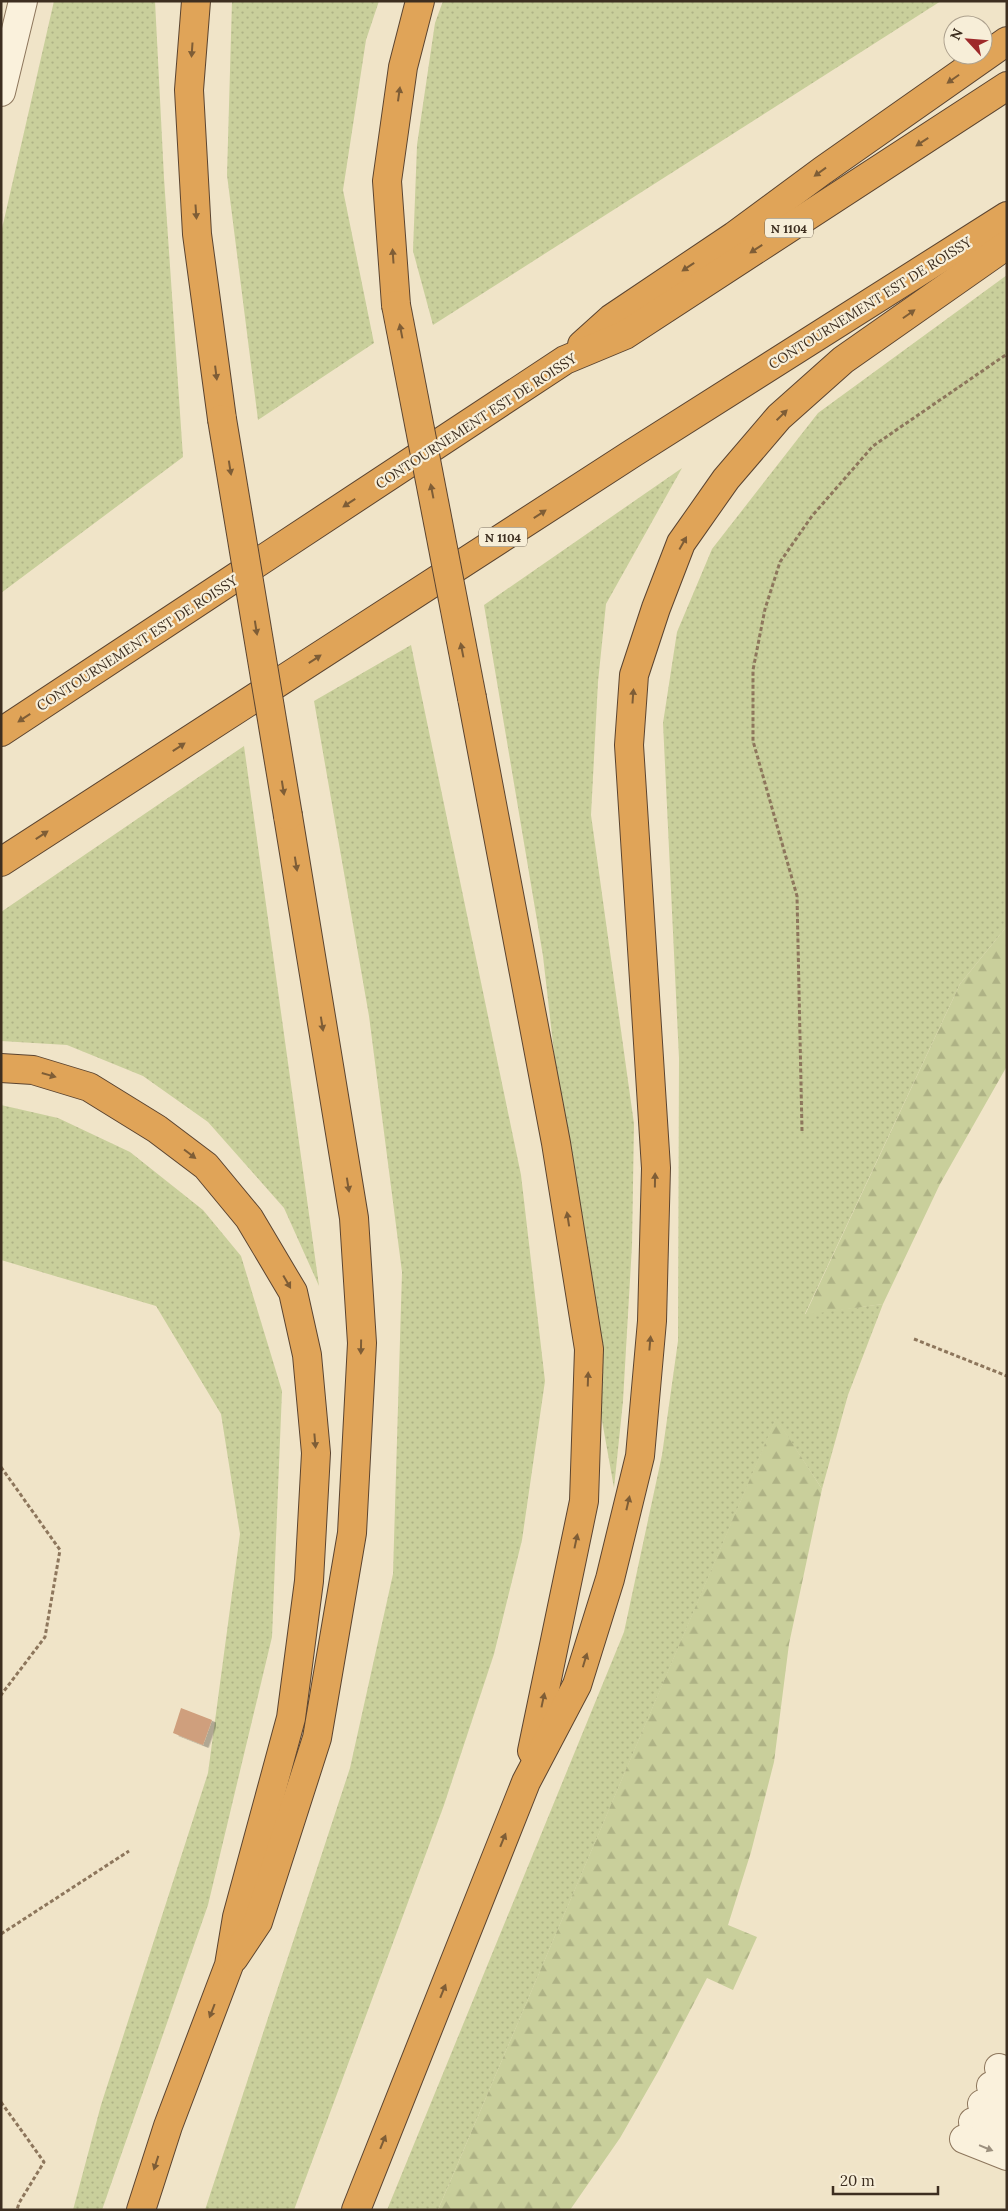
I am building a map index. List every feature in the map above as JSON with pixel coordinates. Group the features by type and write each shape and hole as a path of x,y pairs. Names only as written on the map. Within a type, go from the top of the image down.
{"highway":[{"path":"196,1 189,90 197,224 222,420 354,1218 362,1343 353,1524 317,1738 258,1922 229,1965"},
{"path":"420,1 403,67 387,181 396,304 556,1143 589,1349 584,1500 526,1782"},
{"path":"565,360 612,318 734,236 822,170 1007,41"},
{"name":"CONTOURNEMENT EST DE ROISSY","path":"1,732 565,360 625,335 1007,86"},
{"name":"CONTOURNEMENT EST DE ROISSY","path":"1,862 633,453 1007,216"},
{"path":"356,2210 526,1782 577,1685 610,1579 640,1456 652,1321 656,1168 629,745 634,675 656,608 682,543 726,479 779,417 843,360 1007,246"},
{"path":"1,1068 33,1070 89,1086 157,1129 206,1166 249,1218 293,1292 307,1355 316,1453 309,1581 291,1718 237,1917 229,1965 168,2126 141,2210"}],"street":[{"path":"1,92 23,1"},
{"path":"994,2089 1007,2135"},
{"path":"994,2089 1007,2156"}],"path":[{"path":"802,1131 797,896 753,741 753,670 765,609 780,562 812,516 874,446 1007,354"},
{"path":"914,1339 1007,1376"},
{"path":"1,1467 60,1550 45,1637 1,1695"},
{"path":"1,1934 129,1851"},
{"path":"1,2102 44,2162 19,2203 17,2210"}],"green space":[{"path":"54,1 155,1 164,178 183,457 1,593 1,233"},
{"path":"232,1 379,1 366,40 343,190 374,343 258,420 227,175"},
{"path":"443,1 941,1 433,325 413,251 417,145 435,23"},
{"path":"1007,275 1007,926 960,984 805,1314 883,1304 848,1395 822,1489 776,1419 438,2210 387,2210 624,1632 662,1455 678,1341 679,1058 663,723 677,632 712,549 818,413"},
{"path":"682,468 606,604 598,682 591,815 634,1124 632,1245 623,1401 614,1488 585,1325 543,956 484,605"},
{"path":"411,645 521,1175 545,1381 522,1540 494,1654 444,1805 294,2210 205,2210 350,1768 393,1574 402,1272 369,1016 314,701"},
{"path":"244,746 319,1286 284,1208 208,1122 143,1076 67,1045 1,1041 1,912"},
{"path":"1007,926 1007,1066 940,1184 883,1304 805,1315 960,984"},
{"path":"1,1105 58,1118 130,1152 203,1210 241,1256 282,1391 272,1637 208,1905 102,2210 73,2210 101,2105 208,1773 240,1534 221,1414 156,1306 1,1260"},
{"path":"776,1418 822,1489 789,1644 774,1762 751,1852 728,1925 757,1937 733,1990 707,1978 659,2070 620,2138 570,2210 438,2210"}],"building":[{"path":"181,1708 212,1720 203,1745 173,1733"}]}
